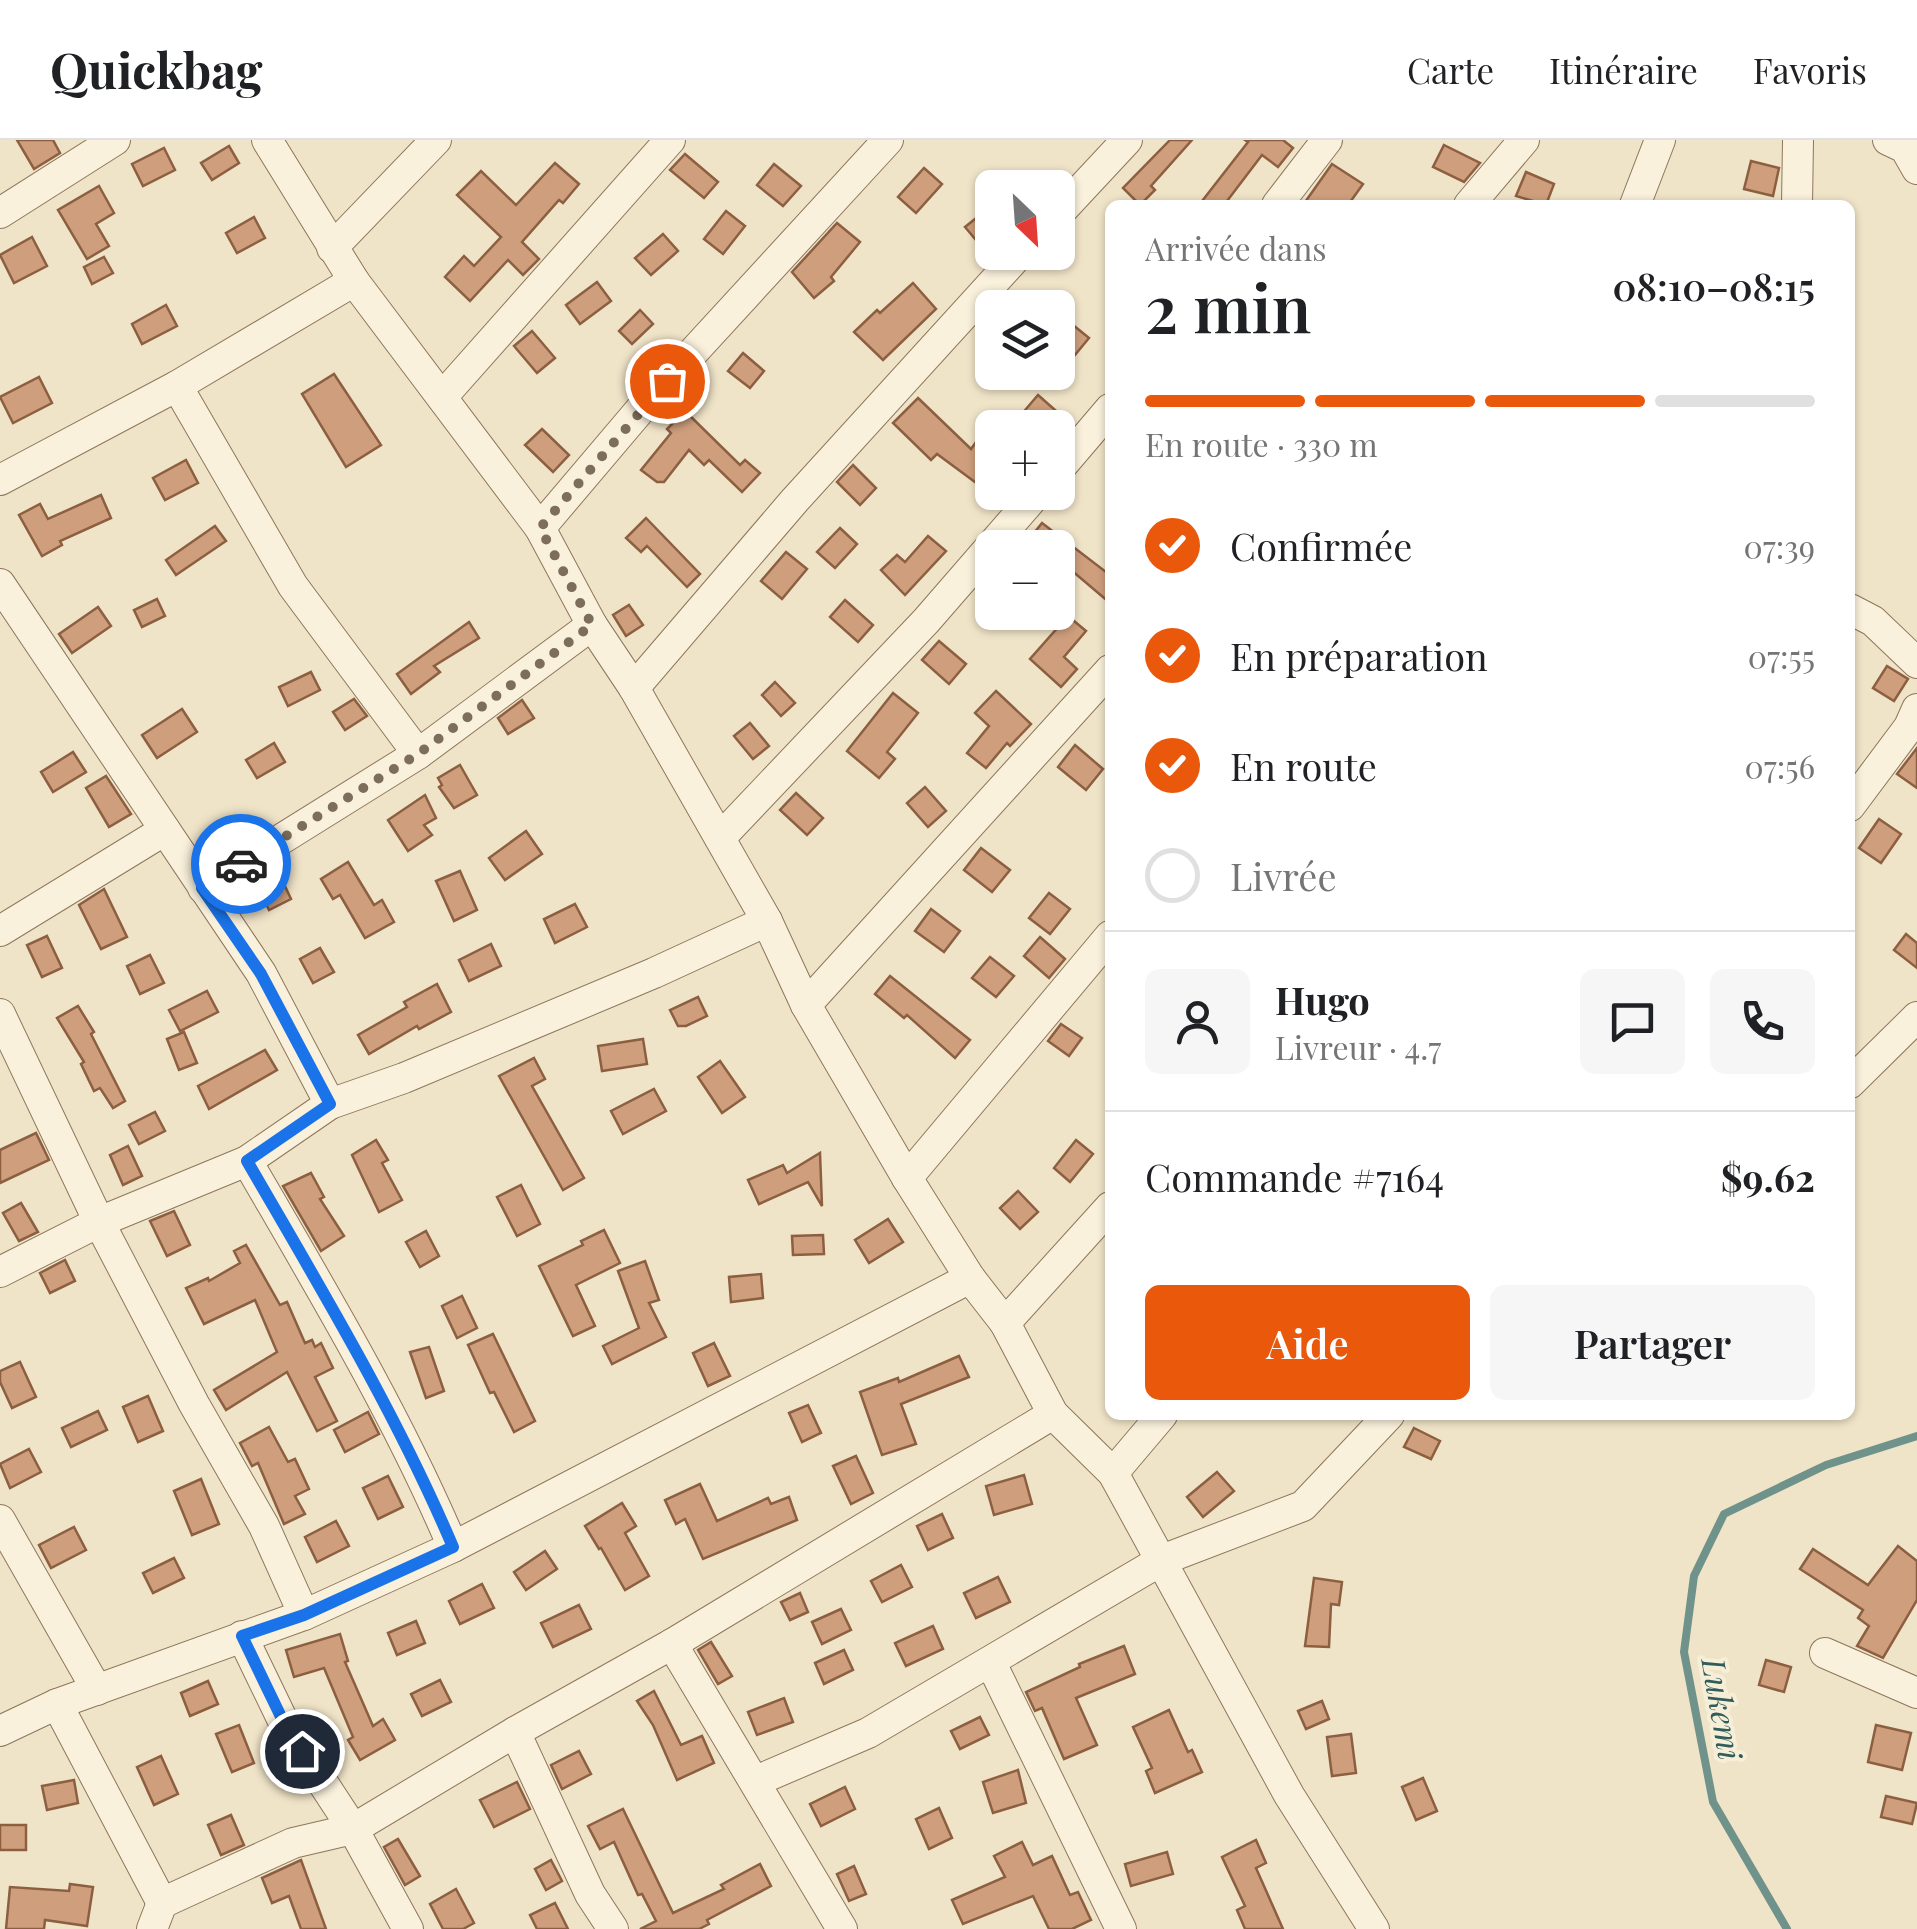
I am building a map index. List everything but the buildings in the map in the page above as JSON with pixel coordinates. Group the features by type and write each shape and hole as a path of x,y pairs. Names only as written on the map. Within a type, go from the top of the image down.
{"street":[{"path":"0,212 115,140"},
{"path":"268,140 354,281 540,528 592,625 634,688 767,921 806,1004 908,1178 970,1278 1005,1323 1052,1414 1114,1473 1288,1795 1374,1929"},
{"path":"332,248 436,140"},
{"path":"442,397 670,140"},
{"path":"540,528 640,410 888,140"},
{"path":"1075,196 1127,140"},
{"path":"1281,200 1327,140"},
{"path":"1473,200 1524,140"},
{"path":"1637,200 1660,140"},
{"path":"1797,200 1798,140"},
{"path":"1888,140 1905,148 1917,169"},
{"path":"634,688 795,500 1005,270"},
{"path":"0,480 178,386 354,281"},
{"path":"178,386 293,586 418,754"},
{"path":"1075,452 1105,419"},
{"path":"720,838 926,622 1022,510"},
{"path":"0,584 261,974 330,1104"},
{"path":"1855,612 1874,621 1917,663"},
{"path":"202,888 418,754 592,625"},
{"path":"806,1004 1105,676"},
{"path":"1855,799 1908,727 1917,708"},
{"path":"0,931 165,830"},
{"path":"0,1272 99,1222 247,1161 330,1104 404,1078 767,921"},
{"path":"908,1178 1105,942"},
{"path":"0,1014 99,1222 194,1404 264,1526 304,1615"},
{"path":"1855,1078 1917,1017"},
{"path":"247,1161 352,1343 427,1486 453,1547"},
{"path":"1005,1323 1105,1213"},
{"path":"0,1731 57,1704 304,1615 453,1547 970,1278"},
{"path":"57,1704 157,1916 293,1843 354,1829 672,1644 1052,1414"},
{"path":"1114,1473 1158,1420"},
{"path":"756,1781 868,1733 1162,1560 1303,1506 1384,1420"},
{"path":"0,1520 97,1690"},
{"path":"242,1636 285,1725 354,1829 408,1929"},
{"path":"672,1644 842,1929"},
{"path":"1825,1653 1917,1694"},
{"path":"992,1663 1120,1929"},
{"path":"515,1732 590,1894 613,1929"}],"waterway":[{"name":"Lukemi","path":"1787,1929 1713,1802 1684,1652 1694,1576 1724,1514 1826,1465 1917,1436"}],"way so far":[{"path":"241,864 418,754 592,625 540,528 667,381"}],"route":[{"path":"241,864 202,888 261,974 330,1104 247,1161 343,1327 427,1486 453,1547 304,1615 242,1636 285,1725 302,1751"}]}
